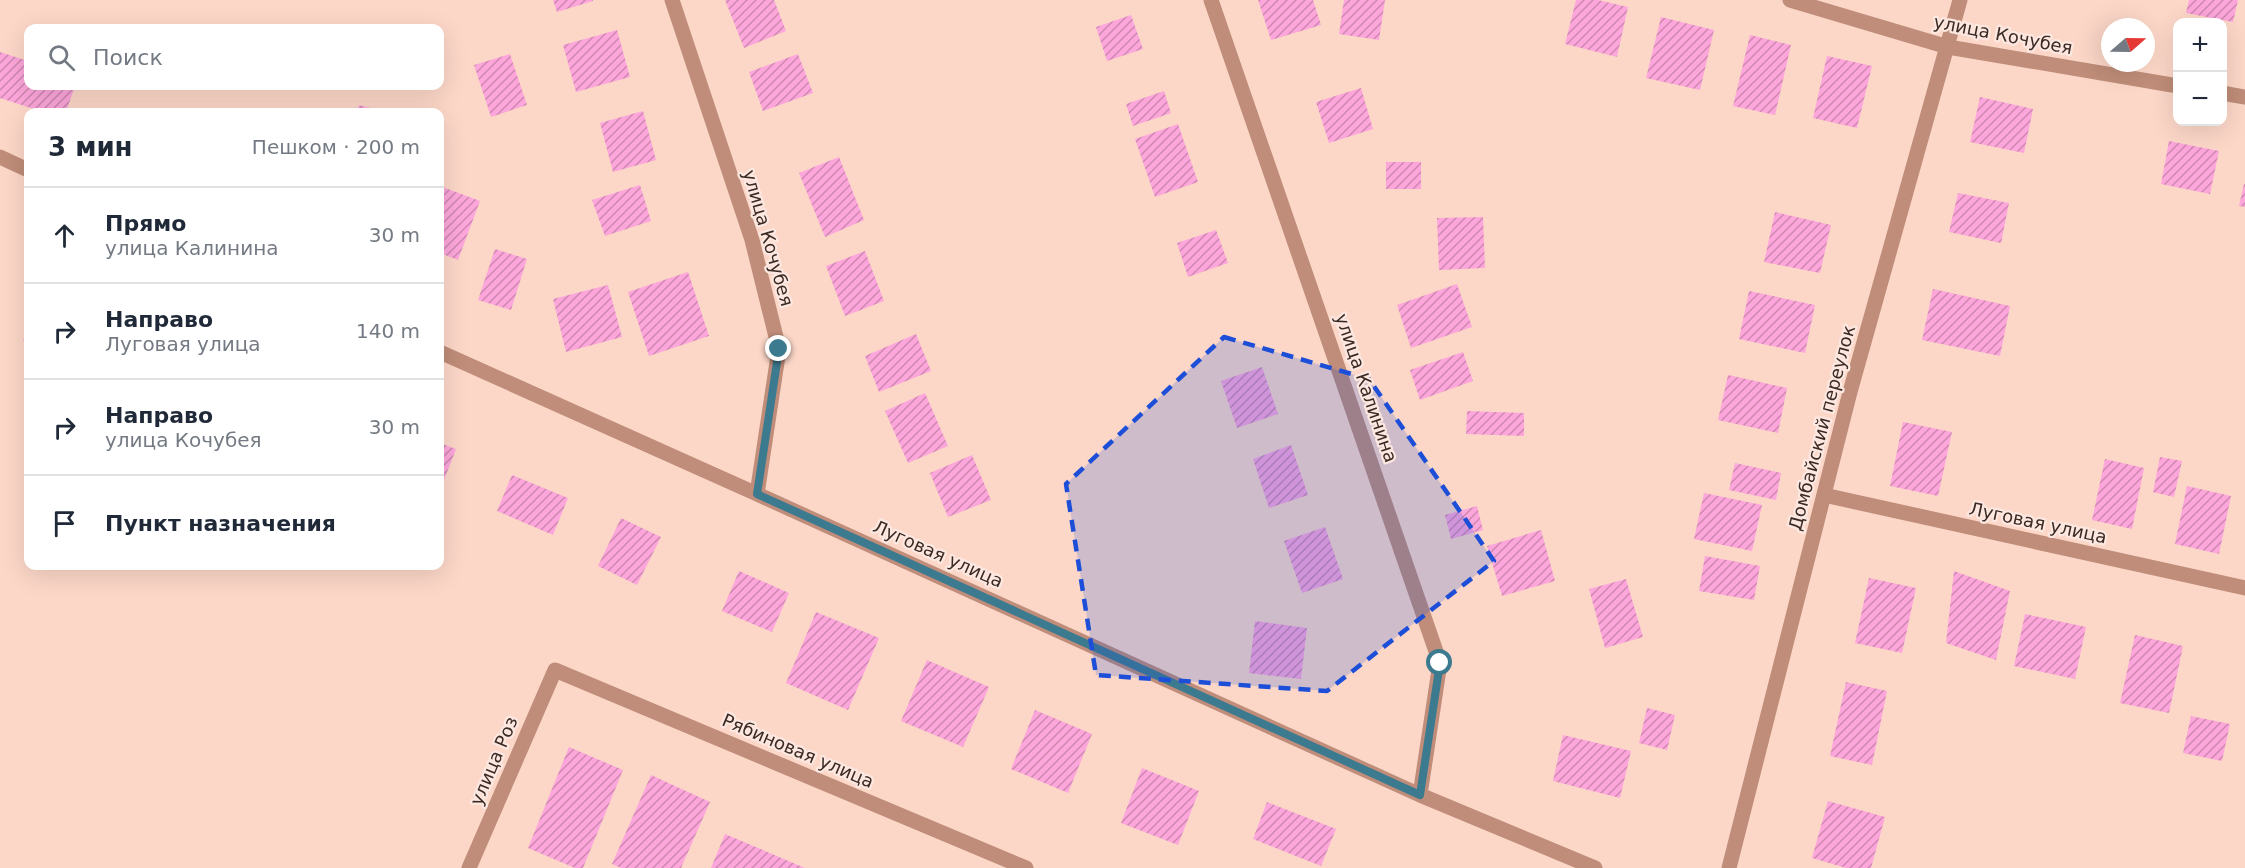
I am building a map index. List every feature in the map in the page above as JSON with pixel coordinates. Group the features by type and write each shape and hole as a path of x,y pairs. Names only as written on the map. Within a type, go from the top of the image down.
{"street":[{"name":"улица Кочубея","path":"672,0 752,240 779,349 757,494"},
{"name":"улица Калинина","path":"1211,0 1440,663 1420,795"},
{"name":"улица Кочубея","path":"1790,0 1948,47 2173,85"},
{"name":"Домбайский переулок","path":"1729,868 1850,392 1960,0"},
{"path":"2227,94 2245,97"},
{"path":"0,157 24,168"},
{"name":"Луговая улица","path":"444,354 1420,795 1595,868"},
{"name":"Луговая улица","path":"1824,495 2245,588"},
{"name":"улица Роз","path":"469,868 555,670"},
{"name":"Рябиновая улица","path":"555,670 1026,868"}],"highlighted area":[{"path":"1224,337 1369,379 1494,561 1327,691 1096,675 1066,484"}],"building":[{"path":"553,0 593,0 593,1 557,12"},
{"path":"725,0 774,0 786,31 744,48"},
{"path":"1258,0 1313,0 1321,25 1271,40"},
{"path":"1344,0 1385,0 1379,40 1339,34"},
{"path":"1576,0 1598,0 1628,7 1617,57 1565,44"},
{"path":"2189,0 2238,0 2233,22 2227,21 2227,18 2212,18 2186,13"},
{"path":"1131,15 1143,49 1107,61 1096,27"},
{"path":"1661,17 1714,30 1700,90 1646,78"},
{"path":"617,30 630,77 576,92 563,45"},
{"path":"1750,35 1791,45 1775,115 1733,106"},
{"path":"0,52 24,60 24,90 74,90 67,108 31,108 0,98"},
{"path":"510,54 527,105 491,117 474,65"},
{"path":"798,54 813,93 763,111 749,72"},
{"path":"1827,56 1872,66 1857,128 1813,118"},
{"path":"1361,88 1373,129 1329,143 1316,102"},
{"path":"1164,91 1171,113 1133,126 1126,104"},
{"path":"1980,97 2033,109 2024,153 1970,142"},
{"path":"643,111 656,160 613,172 600,123"},
{"path":"1178,124 1198,182 1155,197 1135,139"},
{"path":"2169,141 2219,151 2210,194 2161,184"},
{"path":"839,157 864,220 825,237 799,173"},
{"path":"1386,162 1421,162 1421,189 1386,189"},
{"path":"2245,184 2245,207 2239,206"},
{"path":"640,185 651,221 605,236 592,200"},
{"path":"444,188 480,201 458,260 444,255"},
{"path":"1958,193 2009,203 2001,243 1949,232"},
{"path":"1775,212 1831,225 1820,273 1764,262"},
{"path":"1483,217 1485,268 1439,270 1437,218"},
{"path":"1216,230 1228,263 1188,277 1177,243"},
{"path":"495,249 527,259 511,310 478,300"},
{"path":"865,251 884,301 845,316 826,266"},
{"path":"688,272 709,336 649,356 628,292"},
{"path":"1457,284 1472,327 1411,348 1397,305"},
{"path":"608,285 622,337 566,352 553,299"},
{"path":"1933,289 2010,306 2000,356 1922,340"},
{"path":"1749,291 1815,305 1805,353 1739,339"},
{"path":"916,334 931,371 879,392 865,356"},
{"path":"1463,352 1473,381 1420,400 1410,370"},
{"path":"1262,367 1278,414 1237,428 1221,381"},
{"path":"1728,375 1787,388 1778,433 1718,420"},
{"path":"925,393 948,446 908,463 885,411"},
{"path":"1467,411 1524,413 1524,436 1466,434"},
{"path":"1903,422 1952,432 1938,496 1890,486"},
{"path":"444,444 456,449 444,480"},
{"path":"1291,445 1308,495 1269,508 1253,459"},
{"path":"972,455 991,500 948,517 930,473"},
{"path":"2160,457 2182,461 2174,497 2153,492"},
{"path":"2105,459 2144,468 2132,529 2092,520"},
{"path":"1735,463 1781,473 1776,500 1729,490"},
{"path":"512,475 568,498 553,535 497,511"},
{"path":"2187,486 2231,496 2219,554 2175,544"},
{"path":"1704,493 1762,505 1752,551 1694,539"},
{"path":"1477,506 1483,530 1451,539 1445,515"},
{"path":"621,518 661,537 637,585 598,566"},
{"path":"1325,527 1343,579 1302,593 1284,541"},
{"path":"1541,530 1555,581 1502,596 1487,546"},
{"path":"1705,556 1760,566 1754,600 1699,591"},
{"path":"739,571 789,593 772,632 722,611"},
{"path":"1954,571 2010,591 1996,660 1946,643"},
{"path":"1869,578 1916,588 1902,653 1855,643"},
{"path":"1626,579 1643,637 1605,648 1589,589"},
{"path":"816,612 879,638 848,710 786,683"},
{"path":"2025,614 2086,627 2075,679 2014,666"},
{"path":"1255,621 1307,628 1301,679 1249,673"},
{"path":"2135,635 2183,646 2169,713 2120,703"},
{"path":"927,660 989,687 963,747 901,721"},
{"path":"1846,682 1887,691 1872,765 1830,756"},
{"path":"1647,708 1675,715 1667,750 1639,743"},
{"path":"1035,710 1092,734 1068,793 1011,769"},
{"path":"2191,716 2230,724 2222,761 2183,753"},
{"path":"1563,735 1631,751 1620,798 1553,781"},
{"path":"569,747 623,770 583,868 575,868 528,848"},
{"path":"1142,768 1199,791 1178,845 1121,823"},
{"path":"651,775 710,802 681,868 621,868 612,864"},
{"path":"1828,801 1885,817 1871,868 1846,868 1812,858"},
{"path":"1267,802 1336,829 1321,866 1253,839"},
{"path":"725,834 805,868 711,868"}],"route":[{"path":"779,349 757,494 1420,795 1440,663"}]}
